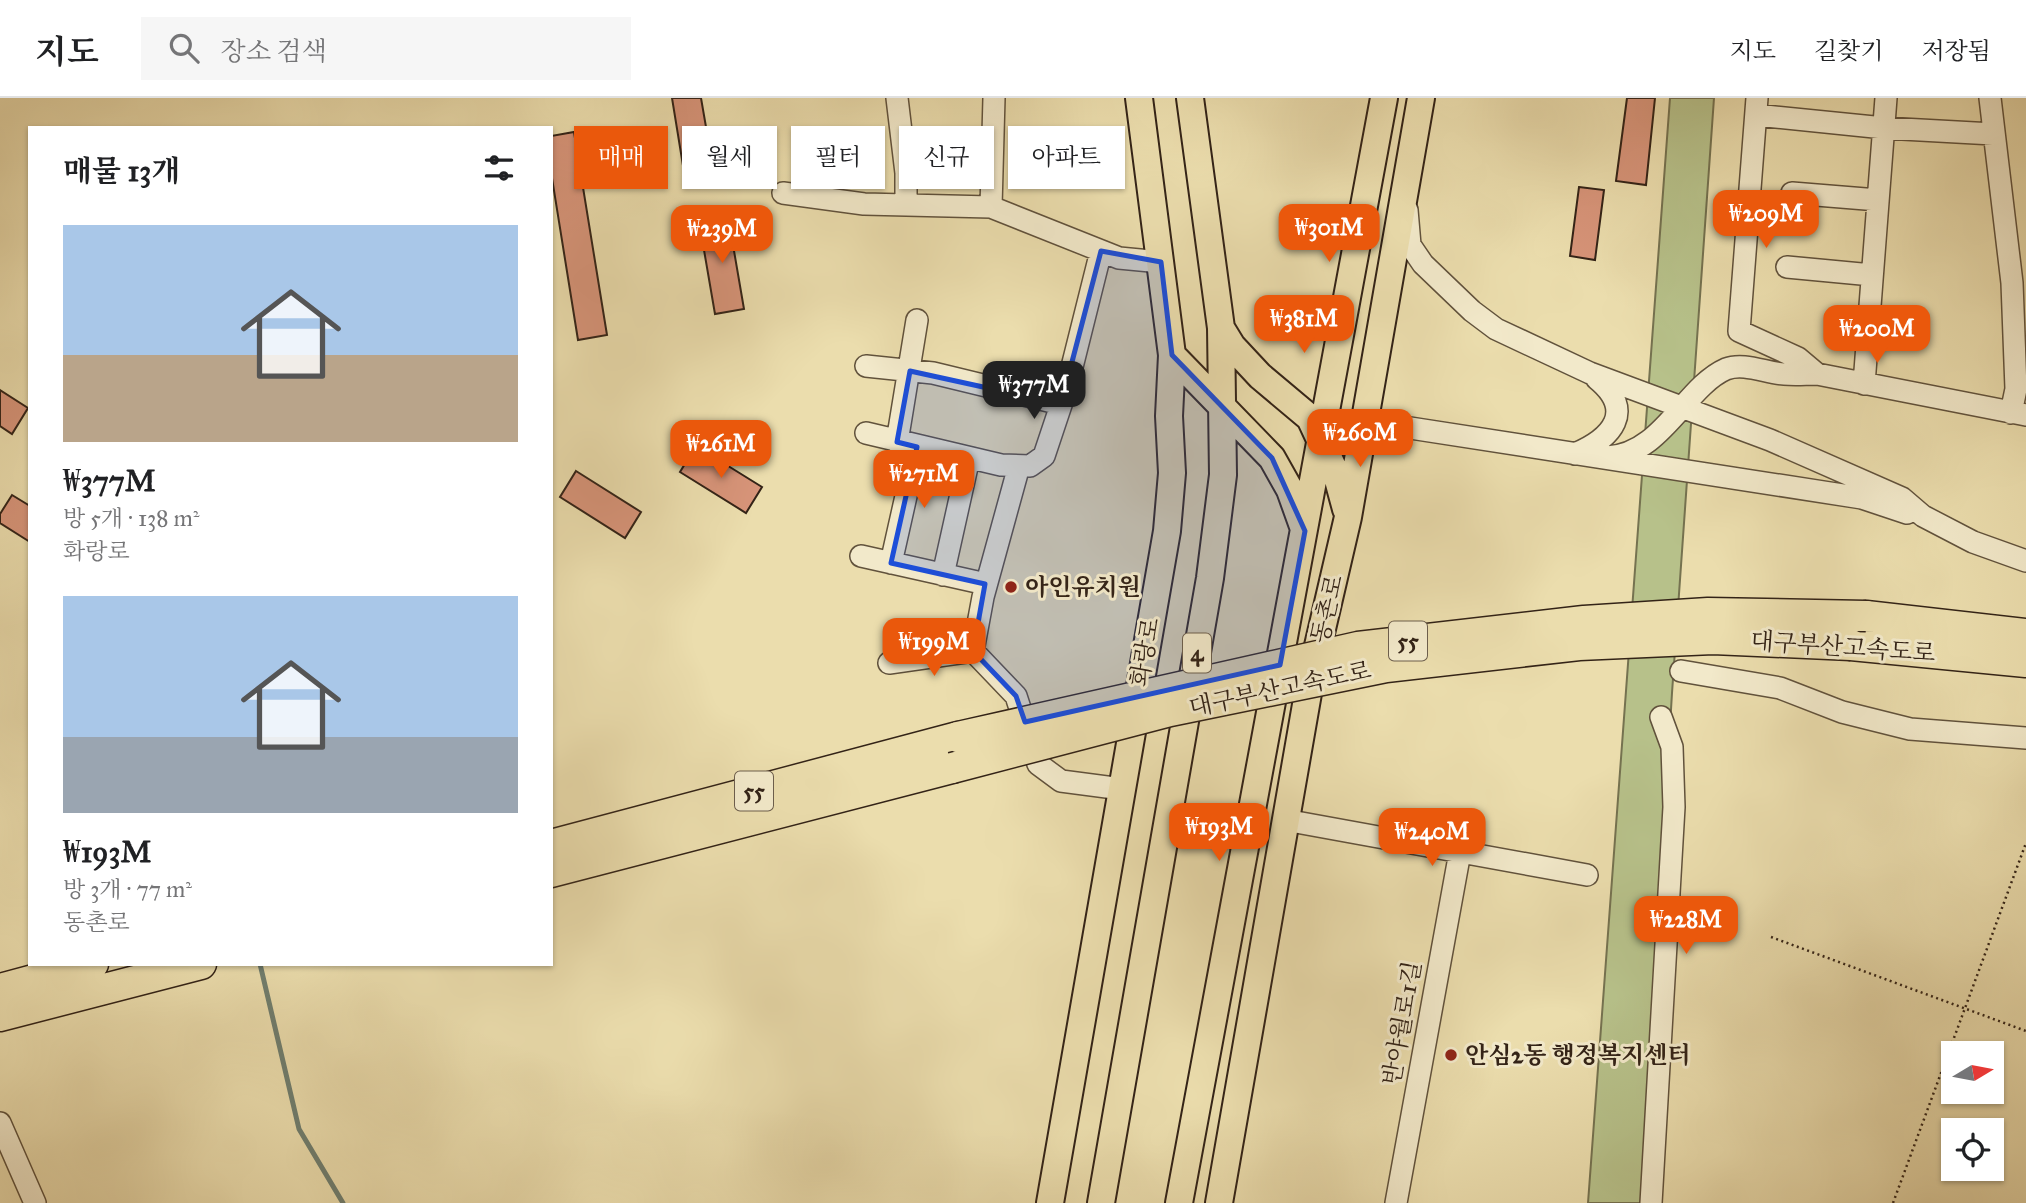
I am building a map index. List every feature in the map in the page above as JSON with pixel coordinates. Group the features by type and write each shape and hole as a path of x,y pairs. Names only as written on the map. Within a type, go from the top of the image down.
{"highway":[{"name":"대구부산고속도로","path":"553,844 958,737 1359,647 1584,621 1708,613 1867,616 2026,634"},
{"name":"대구부산고속도로","path":"553,871 1170,711 1386,667 1579,645 1713,639 1851,645 2026,662"},
{"path":"0,989 86,966"},
{"path":"0,1016 193,966"}],"main road":[{"name":"화랑로","path":"1050,1203 1167,531 1172,473 1169,416 1172,355 1139,98"},
{"name":"화랑로","path":"1101,1203 1210,578 1223,475 1221,328 1190,98"},
{"path":"1179,1203 1384,98"},
{"name":"동촌로","path":"1219,1203 1311,676 1349,517 1421,98"},
{"path":"1221,328 1251,366 1310,418 1323,426 1365,421"},
{"path":"1283,394 1303,392 1311,386 1324,369 1339,338"},
{"path":"1172,355 1272,458 1290,490 1305,531"},
{"path":"1323,426 1349,517"}],"street":[{"path":"897,98 906,173 906,205"},
{"path":"991,207 994,98"},
{"path":"1864,384 1886,98"},
{"path":"1595,458 1615,457 1634,448 1665,428 1682,410 1692,394 1726,369 1745,367 1783,374 1817,374 2018,414 2015,389 2019,283 1993,134 1990,98"},
{"path":"1817,374 1798,358 1739,331 1756,106 1884,128 1993,134"},
{"path":"1405,188 1410,245 1439,281 1496,329 1590,373 1682,410 1770,440 1902,498 1923,516 1973,542 2026,561"},
{"path":"1792,192 1878,200"},
{"path":"783,193 864,204 991,207 1119,258 1161,262"},
{"path":"866,433 969,458 1020,466 1030,466 1044,456 1061,404 1101,251"},
{"path":"1787,267 1872,275"},
{"path":"891,563 907,444 910,370 917,320"},
{"path":"866,366 933,373 1061,404"},
{"path":"1573,455 1597,444 1615,424 1615,399 1609,389 1590,373"},
{"path":"1365,421 1862,498 1899,512 1923,516"},
{"path":"943,575 969,458"},
{"path":"973,651 986,584 1020,466"},
{"path":"861,556 986,584"},
{"path":"973,651 1016,695 1038,764 1061,781 1122,789"},
{"path":"889,663 973,651"},
{"path":"1681,671 1780,688 1842,712 1910,729 2026,738"},
{"path":"1651,1203 1674,807 1672,747 1661,717"},
{"path":"1285,820 1587,875"},
{"name":"반야월로1길","path":"1396,1203 1460,852"},
{"path":"0,1124 35,1203"}],"path":[{"path":"1893,1203 2026,843"},
{"path":"1772,937 2026,1031"}],"highlighted area":[{"path":"1101,251 1161,262 1172,355 1272,458 1305,531 1280,665 1025,722 1016,696 973,651 985,584 891,563 917,447 897,442 910,371 1061,404"}],"green space":[{"path":"1670,98 1714,98 1672,693 1641,1203 1588,1203"}],"building":[{"path":"672,98 701,98 706,126 682,126 682,159"},
{"path":"1627,98 1655,98 1646,185 1616,181"},
{"path":"574,132 574,189 583,189 607,335 578,340 553,184 553,136"},
{"path":"1579,187 1604,190 1595,260 1570,256"},
{"path":"728,216 744,309 715,314 699,221"},
{"path":"0,390 28,408 12,434 0,426"},
{"path":"696,446 762,487 746,513 680,472"},
{"path":"576,471 641,512 625,538 560,497"},
{"path":"12,495 28,505 28,541 0,523 0,514"}],"waterway":[{"path":"260,966 299,1129 343,1203"}],"place":[{"name":"아인유치원","path":"1011,587"},
{"name":"안심2동 행정복지센터","path":"1451,1055"}]}
